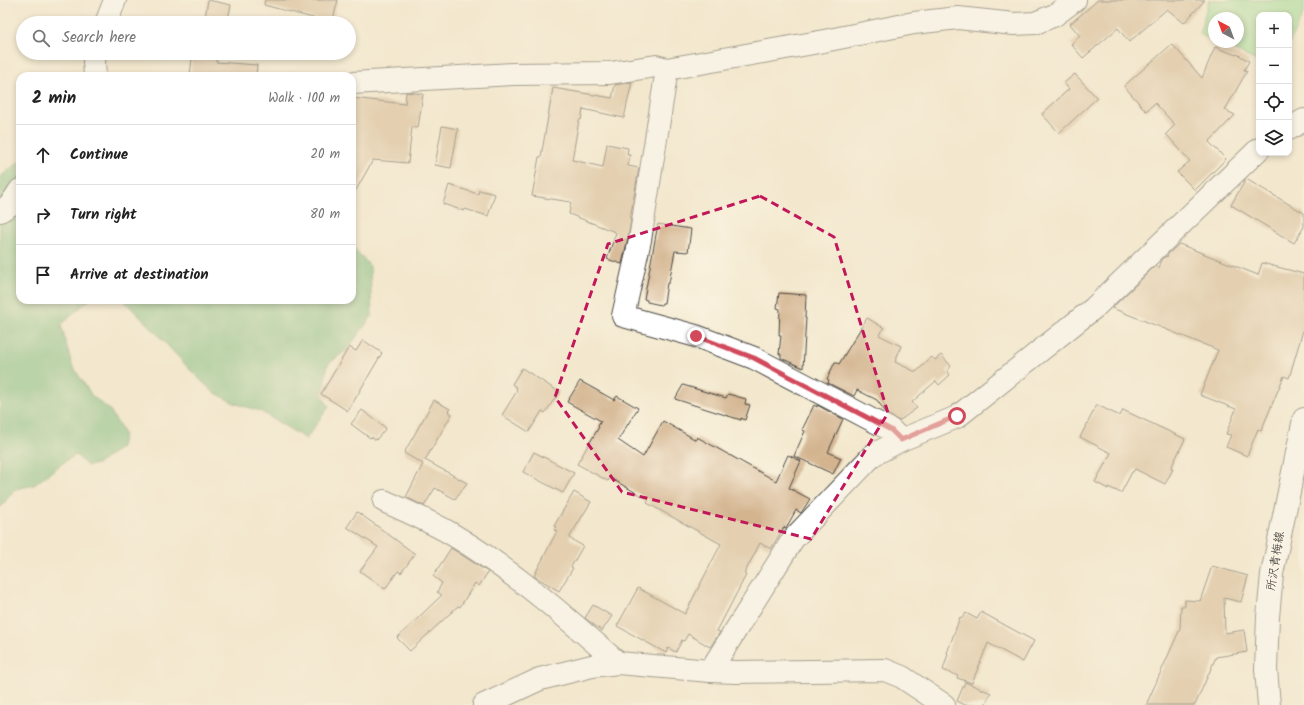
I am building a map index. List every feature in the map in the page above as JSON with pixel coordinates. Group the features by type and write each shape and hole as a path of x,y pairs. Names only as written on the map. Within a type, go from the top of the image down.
{"street":[{"path":"109,16 115,0"},
{"path":"356,83 512,74 610,73 656,66 668,69 819,42 914,23 958,18 1014,24 1035,23 1055,15 1075,0"},
{"path":"94,60 95,72"},
{"path":"668,69 640,240 623,316 696,336 754,358 891,430 901,440"},
{"path":"1292,127 1304,120"},
{"path":"710,671 793,538 873,455 901,440 957,416 1094,308 1256,152"},
{"path":"0,211 10,205 16,196"},
{"name":"所沢青梅線","path":"1269,705 1266,662 1272,574 1303,430"},
{"path":"384,501 449,532 489,558 538,595 618,663"},
{"path":"484,705 540,679 592,666 618,663 736,672 885,670 902,677 944,705"}],"highlighted area":[{"path":"760,196 834,237 888,413 811,539 622,492 555,397 608,244"}],"green space":[{"path":"1209,0 1304,0 1304,12 1292,37 1292,12 1256,12 1256,61 1229,48 1244,48 1244,12 1208,12 1208,38 1199,34"},
{"path":"16,164 16,304 84,304 61,325 72,365 92,396 110,410 124,434 121,447 98,464 87,466 76,455 64,462 34,485 15,489 0,508 0,177"},
{"path":"356,250 370,266 372,316 347,350 328,364 322,396 329,406 306,439 260,411 234,403 212,391 127,304 356,304"}],"building":[{"path":"208,0 231,5 229,16 205,16"},
{"path":"265,0 338,0 334,16 306,16 264,5"},
{"path":"1098,0 1205,0 1184,23 1167,9 1129,42 1118,28 1083,58 1071,44 1080,36 1070,24"},
{"path":"1172,44 1202,78 1215,48 1236,55 1237,54 1249,61 1244,70 1247,71 1225,110 1235,115 1209,142 1226,159 1195,190 1177,172 1190,161 1166,134 1175,125 1155,103 1146,111 1124,86"},
{"path":"192,60 216,60 216,62 257,65 256,72 190,72"},
{"path":"1075,74 1097,98 1059,133 1042,114 1069,89 1064,83"},
{"path":"632,82 624,118 583,109 581,120 579,120 572,160 603,167 607,144 628,148 627,155 630,155 628,166 639,168 628,238 622,264 607,259 616,233 615,232 569,214 571,202 532,196 539,157 541,157 553,88 612,98 615,85"},
{"path":"406,92 423,94 418,128 412,127 408,163 373,160 356,190 356,98 405,104"},
{"path":"442,126 458,129 451,168 435,165"},
{"path":"1246,179 1304,213 1304,227 1294,243 1231,205"},
{"path":"449,185 478,194 479,190 495,194 488,216 465,209 464,211 443,204"},
{"path":"658,224 691,229 688,252 675,251 669,283 667,283 664,303 661,305 647,302 647,300 644,299"},
{"path":"1179,244 1258,275 1262,263 1304,274 1304,327 1289,378 1284,376 1261,431 1258,429 1247,456 1226,447 1231,435 1226,434 1236,409 1200,395 1218,350 1112,308 1155,266 1159,268 1162,260 1166,256 1167,257 1168,254"},
{"path":"779,293 806,295 803,368 781,358 781,354 779,354 781,335 779,335 780,309 777,308"},
{"path":"867,318 884,328 879,335 901,346 895,362 916,372 932,357 935,360 941,355 951,366 947,371 950,375 939,385 936,381 912,402 917,408 899,421 887,414 877,400 857,390 854,396 828,383 829,380 827,379 835,362 839,364"},
{"path":"363,340 382,353 348,411 321,394 349,347 356,351"},
{"path":"522,368 559,392 545,413 542,411 529,432 502,415 517,391 517,388 512,384"},
{"path":"580,381 614,400 617,396 638,408 618,440 643,457 663,421 696,440 697,437 776,481 788,455 801,461 789,488 810,499 801,513 796,510 786,528 784,527 771,549 760,543 744,574 746,575 717,631 720,632 710,647 688,634 684,641 682,640 676,652 668,648 666,653 617,626 638,588 685,614 721,544 647,503 649,500 610,478 608,481 577,464 601,421 567,402"},
{"path":"683,385 726,398 728,394 746,399 745,404 750,405 745,420 675,399"},
{"path":"434,400 450,409 448,411 452,414 425,460 467,483 455,499 435,488 424,506 406,497 423,464 404,453"},
{"path":"814,405 817,407 817,405 843,419 828,452 841,458 833,474 794,456 805,431 802,430"},
{"path":"1097,405 1120,416 1123,410 1185,439 1171,468 1173,469 1165,484 1135,469 1121,493 1108,487 1108,489 1095,482 1111,453 1080,437"},
{"path":"362,410 386,428 376,440 371,437 370,438 351,424"},
{"path":"534,452 574,473 563,493 523,472"},
{"path":"574,492 591,502 569,538 583,546 571,567 573,568 559,591 534,576 557,531 554,530 556,527 554,526"},
{"path":"357,512 415,554 401,573 398,571 385,589 360,571 378,547 347,527"},
{"path":"451,548 488,572 479,586 475,583 460,607 458,606 410,651 397,638 442,595 437,592 442,583 433,576"},
{"path":"1212,566 1248,576 1241,602 1224,598 1225,633 1244,630 1247,652 1216,657 1195,705 1146,705 1180,629 1181,606 1185,606 1185,600 1200,601"},
{"path":"593,605 612,616 602,631 585,618"},
{"path":"981,612 1034,641 1023,662 988,643 972,683 957,678 958,676 943,670 948,654 947,653 960,617 962,618 966,613 977,619"},
{"path":"965,682 991,693 985,705 965,705 957,701"}],"route":[{"path":"696,336 754,358 891,430 901,440 957,416"}]}
